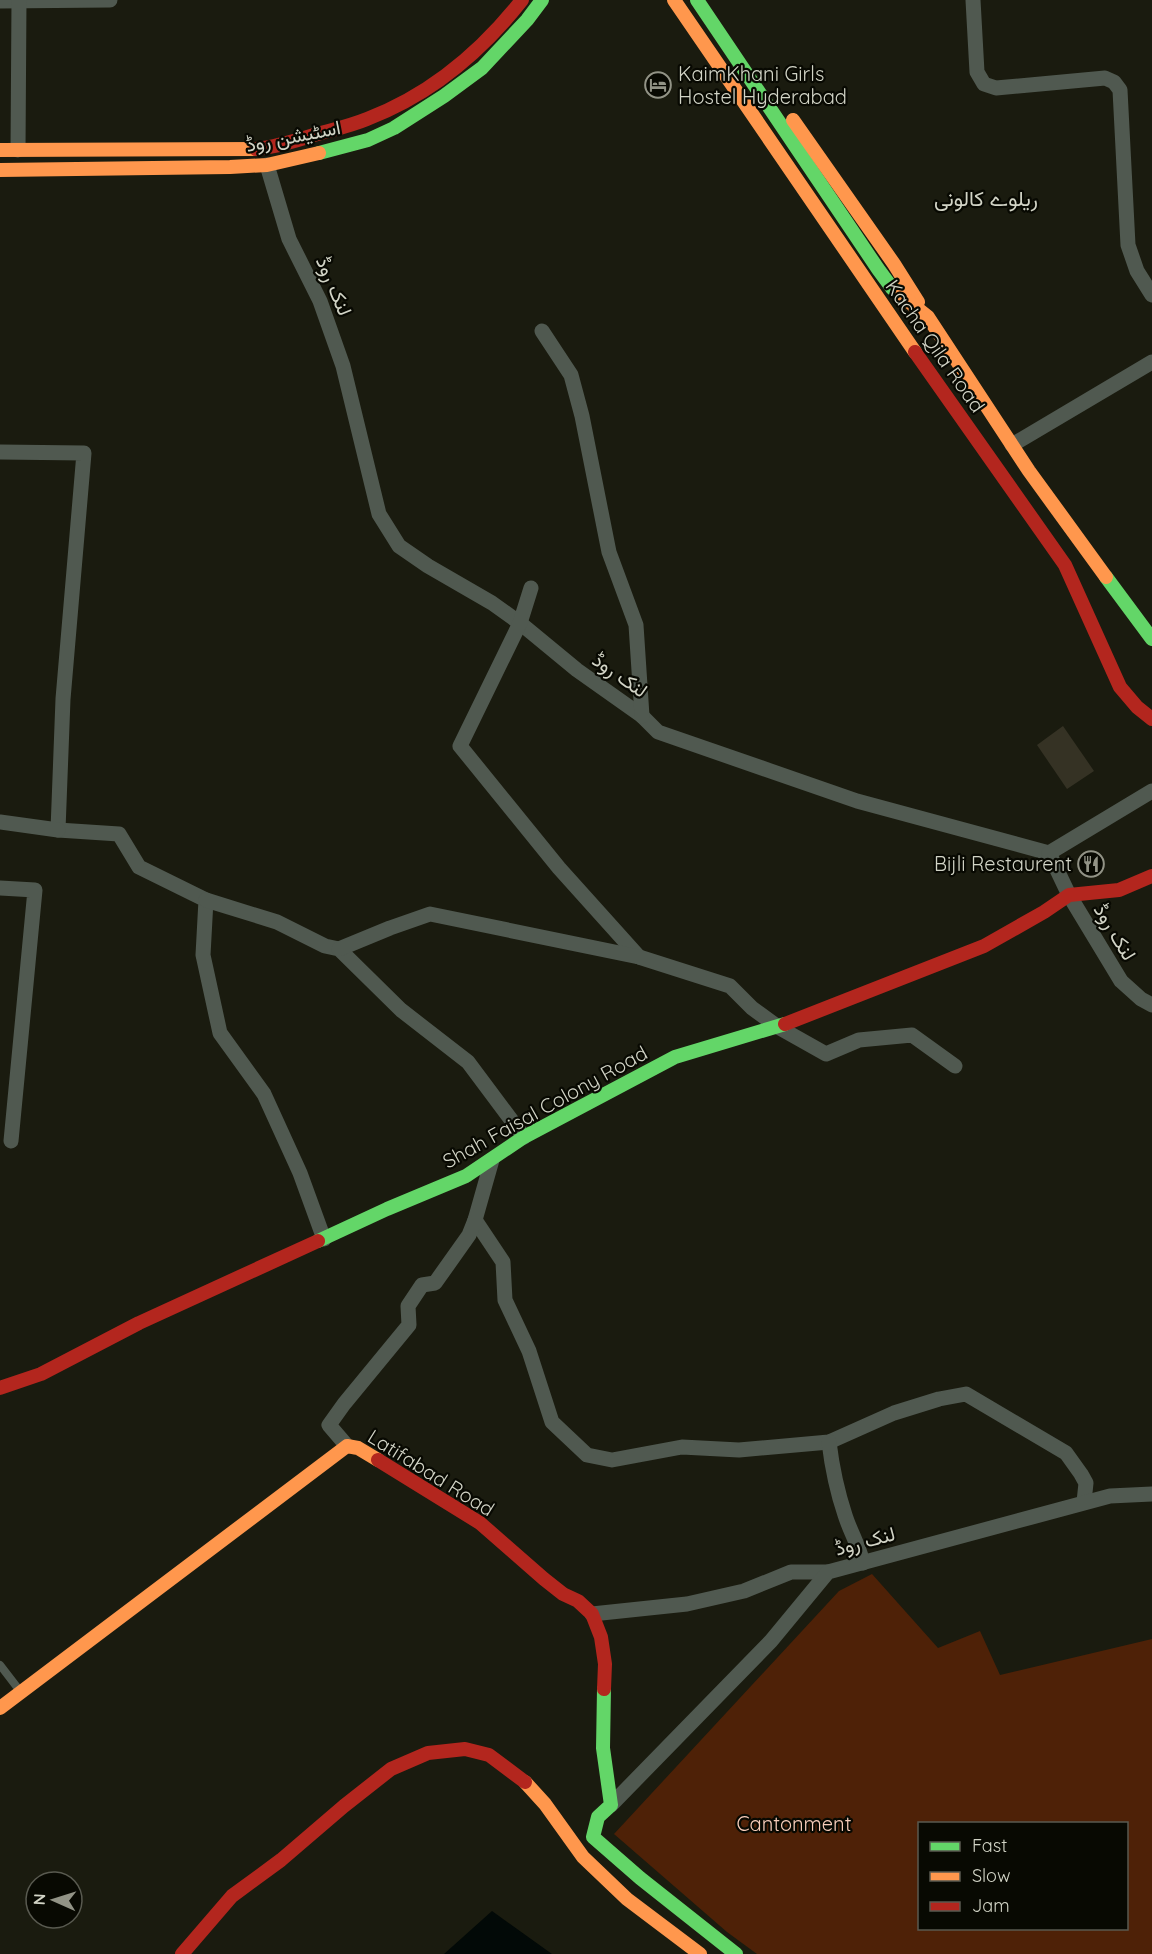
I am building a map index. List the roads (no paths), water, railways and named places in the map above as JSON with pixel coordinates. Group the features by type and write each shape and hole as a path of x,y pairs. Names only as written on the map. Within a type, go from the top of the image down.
{"street":[{"path":"18,150 19,0"},
{"path":"0,1 110,0"},
{"name":"اسٹیشن روڈ","path":"0,150 256,149 283,145 368,118 411,97 463,62 508,19 522,0"},
{"name":"اسٹیشن روڈ","path":"0,170 267,165 368,140 420,112 465,82 482,68 542,0"},
{"name":"Kacha Qila Road","path":"674,0 1065,565 1120,687 1137,707 1152,719"},
{"path":"697,0 878,269 892,288 928,317"},
{"name":"Kacha Qila Road","path":"712,0 894,264 1012,445 1152,639"},
{"path":"973,0 977,72 984,84 996,88 1105,78 1114,82 1120,90 1128,245 1137,271 1152,295"},
{"name":"لنک روڈ","path":"267,165 290,240 320,301 343,366 379,514 399,546 428,566 492,603 520,623 577,670 642,716 658,732 857,801 1049,853 1069,895 1120,981 1152,1005"},
{"path":"892,288 907,339"},
{"path":"542,331 571,375 582,416 609,552 636,625 642,716"},
{"path":"1012,445 1152,362"},
{"path":"0,452 84,453 63,699 58,830"},
{"path":"531,588 520,623 460,746 559,868 639,957"},
{"path":"1049,853 1152,791"},
{"path":"0,822 58,830 120,834 139,867 206,900 276,922 325,946 339,949 401,1010 468,1062 524,1137"},
{"name":"Shah Faisal Colony Road","path":"0,1388 41,1374 139,1323 387,1209 466,1176 524,1137 675,1057 778,1028 984,946 1069,895 1119,890 1152,876"},
{"path":"0,888 35,890 7,1119 11,1141"},
{"path":"206,900 203,955 220,1033 264,1094 300,1173 324,1239"},
{"path":"339,949 430,914 639,957 730,986 752,1008 778,1028 826,1054 859,1040 912,1035 955,1066"},
{"path":"347,1446 329,1425 409,1325 408,1305 422,1285 435,1283 469,1234 492,1160"},
{"path":"475,1220 503,1262 506,1300 529,1351 552,1422 586,1455 612,1460 682,1447 740,1450 830,1442 894,1413 939,1399 966,1394 1066,1453 1086,1483 1084,1502"},
{"path":"830,1442 833,1474 845,1517 861,1552 863,1563"},
{"name":"Latifabad Road","path":"0,1708 347,1446 357,1449 480,1523 544,1579 563,1594 578,1601 592,1614"},
{"name":"لنک روڈ","path":"611,1805 771,1641 828,1572 1084,1502 1110,1496 1152,1494"},
{"path":"736,1954 640,1878 593,1837 598,1817 611,1805 603,1748 605,1664 601,1638 592,1614 687,1604 744,1591 791,1572 828,1572"},
{"path":"182,1954 232,1896 281,1860 391,1769 428,1753 465,1749 489,1755 522,1779 545,1804 584,1857 627,1899 700,1954"}],"lane":[{"path":"0,1665 21,1692"}],"place":[{"name":"KaimKhani Girls Hostel Hyderabad","path":"658,85"},
{"name":"Bijli Restaurent","path":"1091,864"}],"district":[{"name":"ریلوے کالونی","path":"986,199"}],"park label":[{"name":"Cantonment","path":"794,1824"}]}
